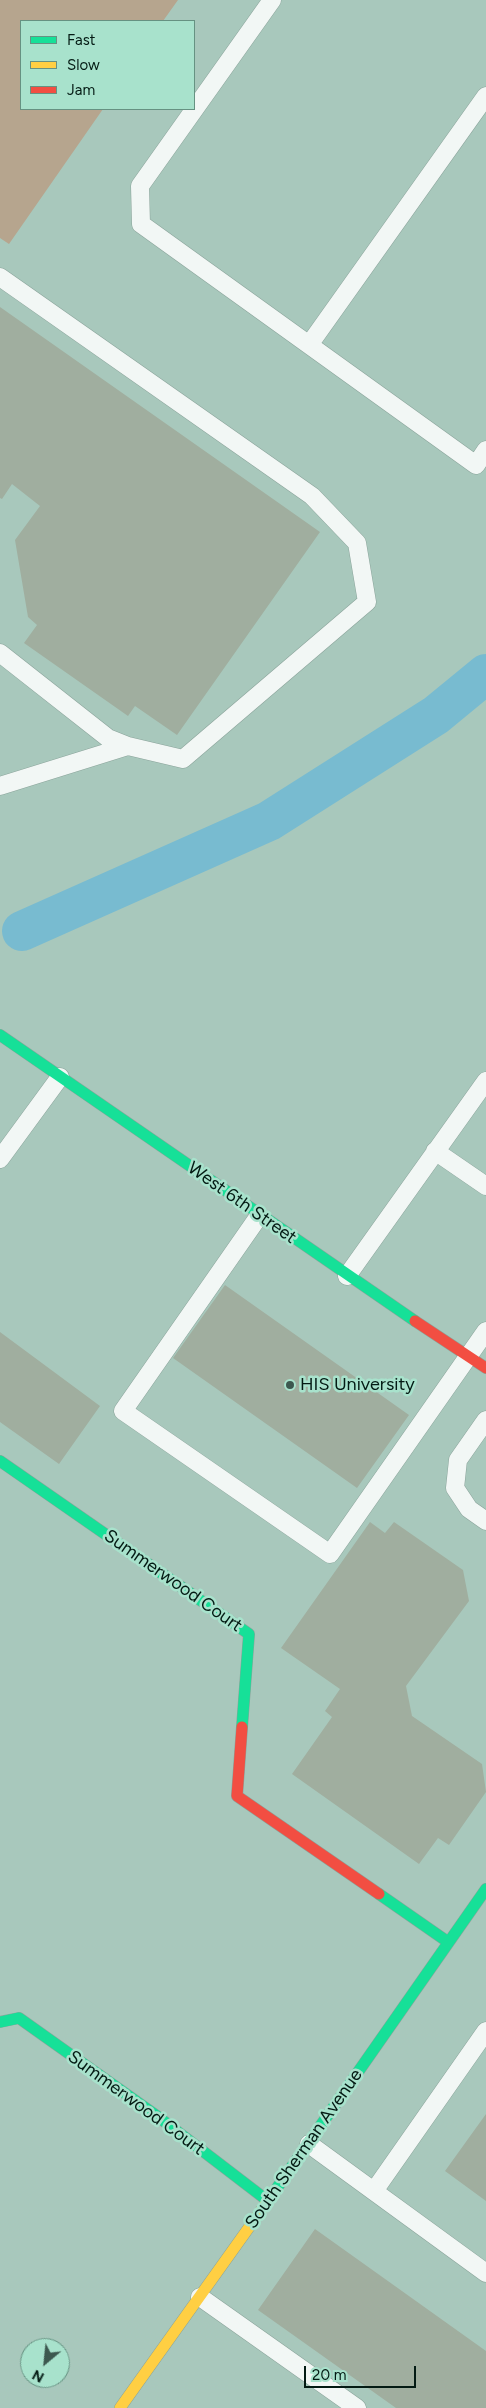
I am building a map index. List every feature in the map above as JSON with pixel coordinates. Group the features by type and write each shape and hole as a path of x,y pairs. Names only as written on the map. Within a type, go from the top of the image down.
{"street":[{"name":"West 6th Street","path":"0,1035 259,1216 486,1368"},
{"name":"Summerwood Court","path":"0,1461 249,1634 237,1796 448,1942"},
{"name":"South Sherman Avenue","path":"120,2408 309,2144 486,1889"},
{"name":"Summerwood Court","path":"0,2022 19,2018 161,2119 268,2200"}],"lane":[{"path":"195,108 272,0"},
{"path":"309,345 486,96"},
{"path":"194,110 140,186 141,224 476,465 486,450"},
{"path":"0,277 312,496 357,543 367,602 183,759 128,746 108,738 0,653"},
{"path":"0,786 128,746"},
{"path":"0,1159 60,1077"},
{"path":"347,1276 486,1081"},
{"path":"435,1151 486,1186"},
{"path":"259,1216 123,1410 330,1554 486,1331"},
{"path":"486,1420 458,1460 455,1488 468,1509 486,1520"},
{"path":"374,2191 486,2031"},
{"path":"309,2144 486,2273"},
{"path":"200,2297 357,2408"}],"shaded area":[{"path":"0,0 178,0 164,20 20,20 20,110 102,110 9,244 0,238"}],"building":[{"path":"0,307 320,532 177,735 135,706 128,716 24,643 37,625 28,617 15,540 40,506 12,484 2,499 0,498"},
{"path":"225,1285 409,1415 357,1488 173,1358"},
{"path":"0,1332 100,1406 59,1464 0,1422"},
{"path":"370,1522 385,1533 394,1522 463,1570 469,1601 406,1686 412,1716 482,1764 486,1792 449,1845 438,1838 419,1864 292,1774 332,1717 325,1711 340,1689 281,1648"},
{"path":"486,2114 486,2201 445,2171"},
{"path":"315,2229 486,2351 486,2408 396,2408 258,2310"}],"waterway":[{"path":"22,931 269,821 436,715 486,674"}],"traffic: fast":[{"path":"0,1035 415,1321"},
{"path":"0,1461 249,1634 242,1727"},
{"path":"265,2205 486,1889"},
{"path":"379,1894 448,1942"},
{"path":"0,2022 19,2018 161,2119 268,2201"}],"traffic: slow":[{"path":"120,2408 265,2205"}],"traffic: jam":[{"path":"415,1321 486,1368"},
{"path":"242,1727 237,1796 379,1894"}],"place":[{"name":"HIS University","path":"290,1385"}]}
